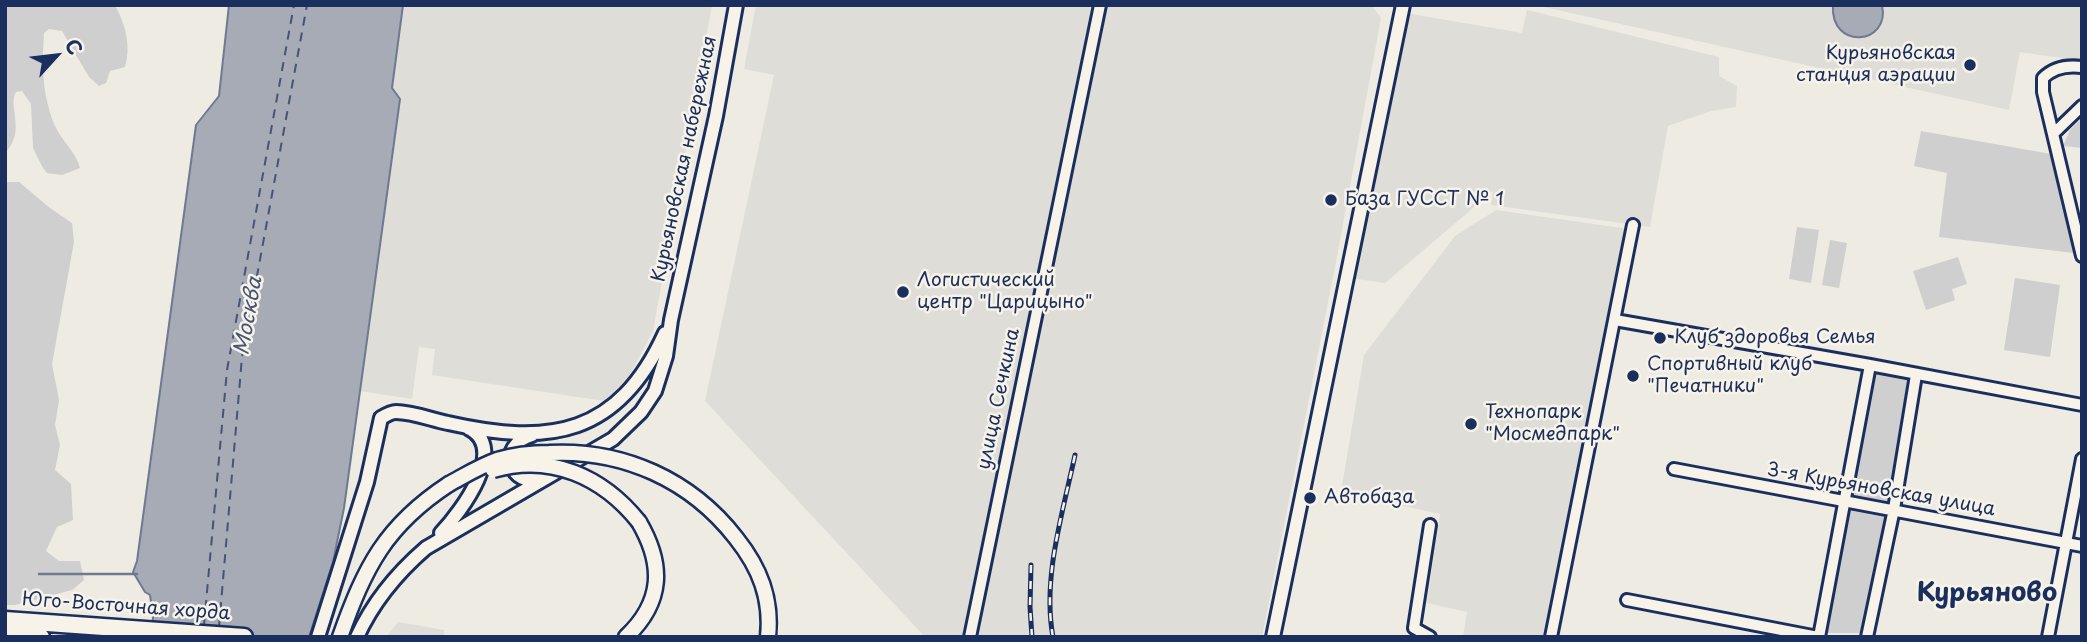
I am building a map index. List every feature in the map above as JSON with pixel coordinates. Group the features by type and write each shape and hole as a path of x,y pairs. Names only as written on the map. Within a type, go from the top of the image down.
{"main road":[{"path":"340,637 367,570 379,548 412,512 449,484 497,460 526,454 568,452 598,454 647,469 676,483 724,522 758,571 767,594 770,620 768,637"},
{"path":"449,484 501,468 539,465 572,471 612,492 639,522 656,558 657,577 648,612 626,637"},
{"name":"Юго-Восточная хорда","path":"5,620 244,637"},
{"name":"Юго-Восточная хорда","path":"5,635 41,637"}],"street":[{"name":"Курьяновская набережная","path":"357,637 383,592 426,548 613,439 641,412 655,391 666,356 671,320 716,116 736,5"},
{"name":"улица Сечкина","path":"970,637 1100,5"},
{"path":"1274,634 1403,5"},
{"path":"2082,68 2071,66 2051,69 2043,78 2043,92 2082,256"},
{"path":"2053,134 2082,106"},
{"path":"1551,637 1633,225"},
{"name":"Курьяновская набережная","path":"318,637 367,482 381,418 396,412 466,427 537,433 563,431 592,421 615,404 646,369 671,320"},
{"path":"1615,320 2082,405"},
{"path":"1627,600 1819,637 1870,365"},
{"path":"1867,637 1894,509 1916,375"},
{"path":"426,548 456,517 483,467 483,441 474,430 466,427"},
{"path":"537,433 521,439 513,447 510,457 513,468 520,477 530,481 553,475"},
{"path":"2048,637 2082,459"},
{"name":"3-я Курьяновская улица","path":"1674,469 2082,545"},
{"path":"1430,525 1414,628 1430,637"}],"shaded area":[{"path":"5,5 118,5 116,7 125,29 127,59 125,67 110,71 106,83 99,86 89,77 62,31 49,29 44,33 45,92 55,126 80,168 62,175 47,173 43,168 33,148 31,104 22,91 16,92 14,98 15,136 5,153"},
{"path":"403,5 712,5 653,331 628,378 604,401 432,375 435,349 419,347 412,399 360,391 400,99 391,88"},
{"path":"756,5 1373,7 1381,18 1262,637 925,637 705,401 774,75 744,69"},
{"name":"Курьяновская станция аэрации","path":"1535,5 2082,5 2082,61 2020,52 2009,110"},
{"path":"1527,10 1719,57 1719,76 1737,86 1736,107 1711,111 1668,126 1650,227 1491,205 1493,191 1385,283 1350,278 1406,13 1522,33"},
{"path":"2082,118 2082,148 2063,146 2070,130"},
{"path":"1921,131 2051,154 2074,253 1939,237 1947,173 1914,166"},
{"path":"5,182 19,182 72,223 74,242 52,364 59,400 55,425 60,445 55,470 71,484 73,520 57,527 46,551 59,561 80,561 84,580 72,590 15,605 5,605"},
{"name":"Технопарк \"Мосмедпарк\"","path":"1496,210 1629,229 1546,637 1463,637 1467,612 1427,603 1440,514 1341,492 1364,355 1455,236"},
{"path":"1797,227 1819,230 1811,283 1789,279"},
{"path":"1830,240 1847,243 1839,288 1822,285"},
{"path":"1958,257 1967,284 1952,289 1955,300 1926,310 1913,271"},
{"path":"2015,278 2060,285 2050,357 2004,350"},
{"path":"1872,372 1911,381 1890,504 1849,497"},
{"path":"1846,505 1889,512 1863,633 1824,633"},
{"path":"398,622 444,630 444,637 386,637"}],"water":[{"name":"Москва","path":"229,5 403,5 392,88 400,99 344,508 333,562 309,637 152,637 150,595 145,592 133,572 137,561 196,125 219,96"},
{"path":"1833,5 1882,5 1882,18 1878,28 1870,35 1850,36 1841,30 1835,20"}],"waterway":[{"path":"39,574 137,574"}],"ferry route":[{"path":"204,625 227,370 294,5"},
{"path":"219,627 242,357 307,5"}],"railway":[{"path":"1053,637 1050,615 1052,569 1075,455"},
{"path":"1031,565 1032,637"}],"place":[{"name":"Курьяновская станция аэрации","path":"1970,65"},
{"name":"База ГУССТ № 1","path":"1331,200"},
{"name":"Логистический центр \"Царицыно\"","path":"903,292"},
{"name":"Клуб здоровья Семья","path":"1660,338"},
{"name":"Спортивный клуб \"Печатники\"","path":"1633,376"},
{"name":"Технопарк \"Мосмедпарк\"","path":"1471,424"},
{"name":"Автобаза","path":"1310,498"}],"district":[{"name":"Курьяново","path":"1987,594"}]}
